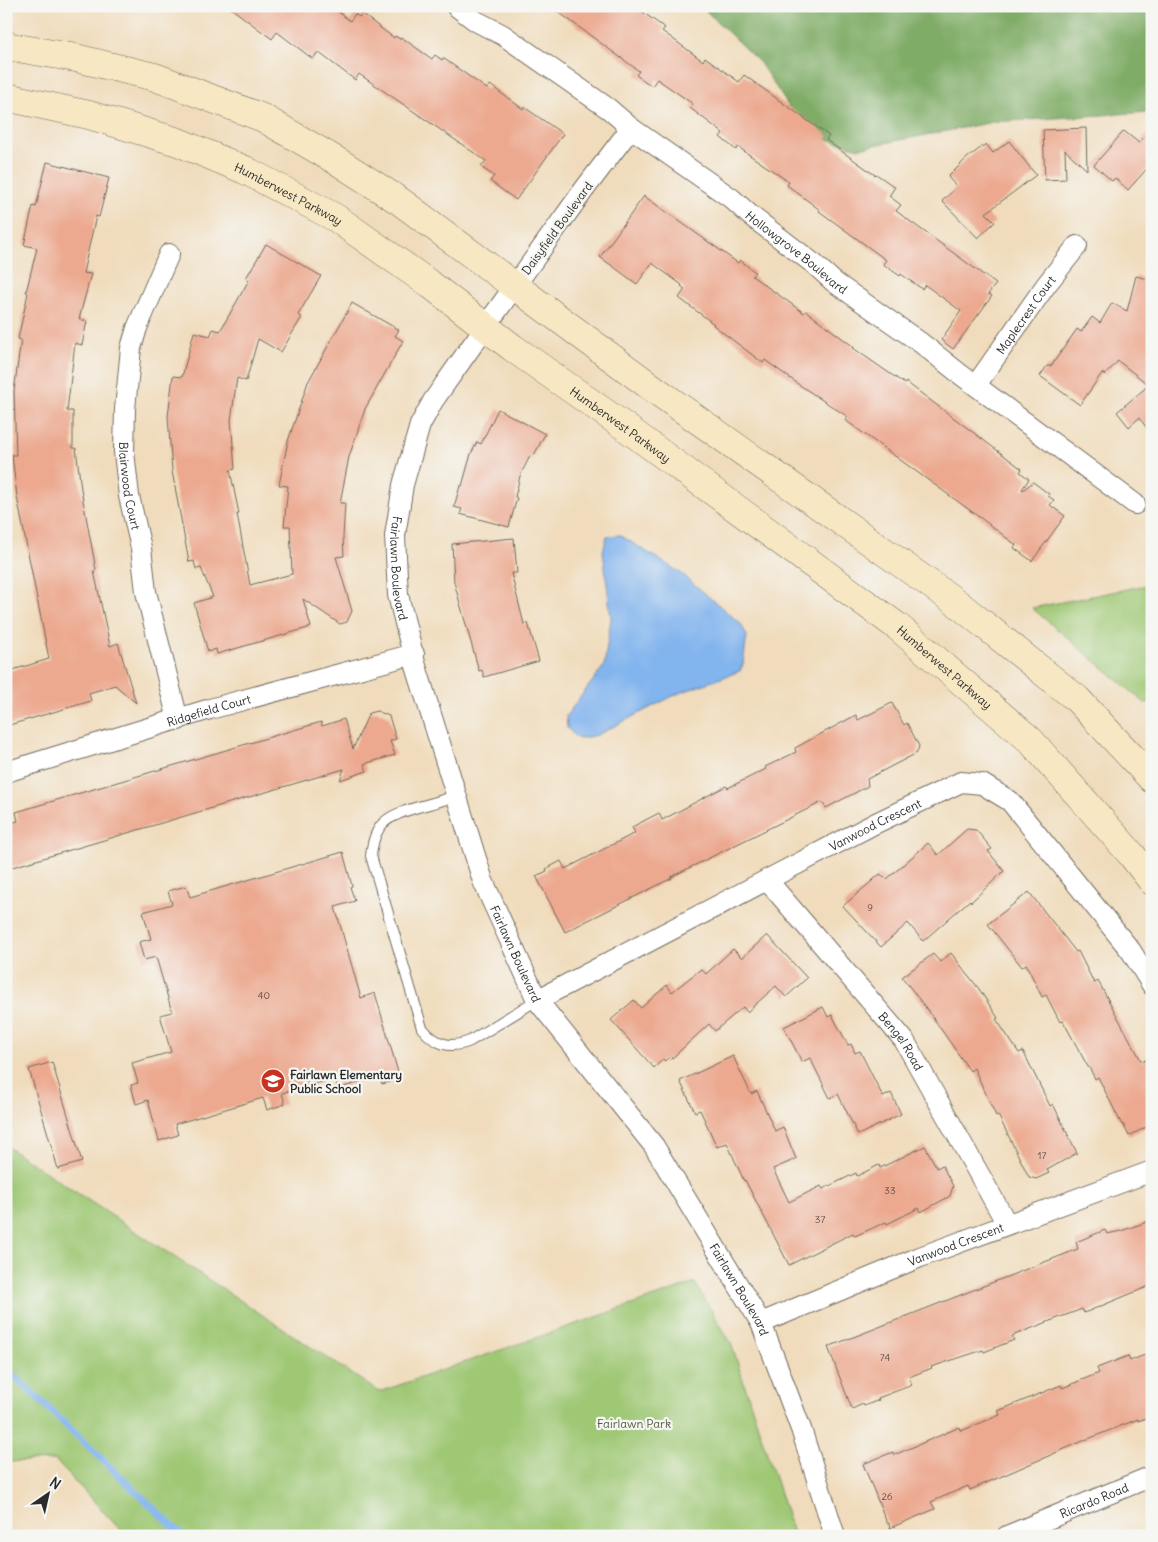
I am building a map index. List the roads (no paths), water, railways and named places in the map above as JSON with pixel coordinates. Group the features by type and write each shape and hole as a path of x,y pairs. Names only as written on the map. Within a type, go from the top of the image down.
{"main road":[{"path":"6,46 76,58 155,77 263,118 342,164 401,202 654,389 957,603 1077,699 1152,779"},
{"name":"Humberwest Parkway","path":"6,97 98,117 178,142 245,170 336,218 898,627 1030,740 1131,854 1152,881"}],"street":[{"name":"Hollowgrove Boulevard","path":"456,6 476,21 502,35 601,104 631,128 731,198 834,282 921,343 1135,504"},
{"name":"Daisyfield Boulevard","path":"485,328 583,191 631,128"},
{"name":"Maplecrest Court","path":"976,385 1046,285 1077,246"},
{"name":"Blairwood Court","path":"169,254 137,328 131,348 125,408 124,452 129,496 141,548 146,592 178,720"},
{"name":"Fairlawn Boulevard","path":"485,328 433,401 420,425 402,485 395,536 396,569 398,595 414,654 483,882 537,1000 654,1146 761,1323 801,1429 835,1536"},
{"name":"Ridgefield Court","path":"6,772 210,709 414,654"},
{"name":"Vanwood Crescent","path":"537,1000 874,824 961,782 982,784 1010,801 1131,951 1152,984"},
{"name":"Bengel Road","path":"767,880 904,1040 1007,1224"},
{"name":"Vanwood Crescent","path":"761,1323 920,1256 1152,1171"},
{"name":"Ricardo Road","path":"1007,1536 1152,1476"}],"lane":[{"path":"456,796 396,814 385,822 377,832 372,843 371,856 422,1028 429,1037 438,1043 449,1046 460,1045 470,1041 537,1000"}],"water":[{"path":"620,535 682,574 741,624 747,636 743,664 740,671 677,694 597,735 578,739 567,728 566,716 604,666 611,618 603,551 607,536"}],"waterway":[{"path":"6,1368 183,1536"}],"place":[{"name":"Fairlawn Elementary Public School","path":"273,1081"}],"park label":[{"name":"Fairlawn Park","path":"634,1423"}]}
